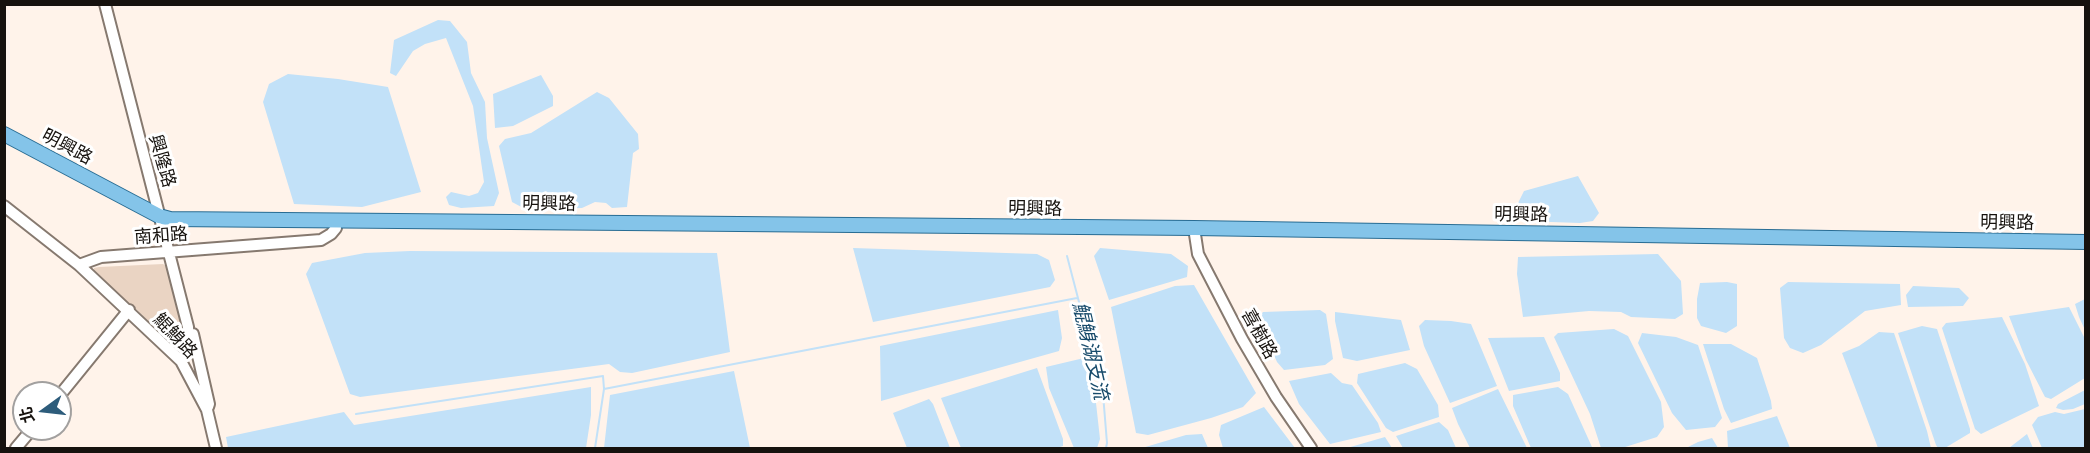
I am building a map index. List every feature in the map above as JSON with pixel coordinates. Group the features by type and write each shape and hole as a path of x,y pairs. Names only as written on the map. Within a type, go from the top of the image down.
{"main road":[{"name":"明興路","path":"4,134 161,220 336,228 1194,232 2085,250"},
{"name":"明興路","path":"4,143 150,221 194,219 2085,242"}],"street":[{"name":"興隆路","path":"105,4 188,327 188,349 180,361"},
{"path":"4,206 79,265"},
{"name":"南和路","path":"79,265 101,257 321,240 336,228"},
{"name":"喜樹路","path":"1194,232 1198,254 1242,339 1280,404 1311,448"},
{"name":"鯤鯓路","path":"79,265 129,310 180,361 207,410 216,448"},
{"path":"71,381 129,310"},
{"name":"興隆路","path":"188,327 192,333 209,404 207,410"}],"shaded area":[{"path":"163,264 166,266 187,347 179,351 94,271 94,268 99,267"}],"water":[{"path":"438,20 450,21 467,42 471,73 485,102 487,138 499,193 494,206 461,208 449,205 446,197 451,192 469,196 478,193 484,182 473,106 446,38 425,44 413,51 396,76 390,73 394,40"},
{"path":"288,74 388,87 421,192 362,207 294,204 263,102 269,84"},
{"path":"541,75 553,96 553,106 513,126 495,128 493,94"},
{"path":"597,92 609,98 638,134 639,149 633,153 627,207 612,208 606,203 595,202 582,208 527,210 512,202 499,146 505,139 531,133"},
{"path":"1578,176 1599,213 1593,221 1580,223 1522,221 1517,211 1524,191"},
{"path":"853,248 1037,254 1049,260 1055,280 1050,287 873,322"},
{"path":"1100,248 1171,254 1188,266 1187,277 1109,300 1094,256"},
{"path":"410,251 717,253 730,352 632,373 620,372 609,364 360,397 350,394 306,274 312,263 365,253"},
{"path":"1658,254 1681,281 1683,314 1675,319 1631,317 1621,312 1589,311 1523,317 1517,274 1518,257"},
{"path":"1788,282 1900,284 1901,305 1865,311 1821,345 1803,353 1790,348 1784,338 1780,288"},
{"path":"1700,283 1737,284 1737,326 1726,333 1701,326 1697,318"},
{"path":"1194,285 1256,393 1243,407 1211,418 1148,435 1136,433 1111,307 1175,286"},
{"path":"1913,286 1959,288 1969,298 1963,306 1908,307 1906,295"},
{"path":"2085,299 2085,330 2075,304"},
{"path":"2069,307 2085,339 2085,378 2051,399 2045,397 2026,360 2009,316"},
{"path":"1058,310 1062,338 1059,351 881,401 880,346"},
{"path":"1320,310 1326,314 1333,359 1325,365 1284,370 1277,362 1258,319 1263,312"},
{"path":"1335,312 1401,320 1410,350 1357,361 1343,358"},
{"path":"2002,317 2025,364 2039,406 1981,434 1975,429 1942,328 1946,323"},
{"path":"1425,320 1471,324 1497,386 1450,403 1424,346 1419,326"},
{"path":"1922,326 1937,329 1970,429 1970,433 1945,448 1938,448 1936,445 1898,333"},
{"path":"1614,329 1628,336 1661,402 1664,427 1657,437 1622,448 1601,448 1590,414 1554,337 1558,333"},
{"path":"1879,332 1894,333 1931,448 1878,448 1842,353 1859,346"},
{"path":"1642,333 1676,337 1698,345 1722,418 1715,427 1686,430 1672,413 1638,343"},
{"path":"1544,337 1560,373 1560,381 1509,391 1488,338"},
{"path":"1703,344 1731,344 1757,358 1772,409 1731,423 1724,409"},
{"path":"1084,358 1092,367 1100,439 1097,448 1074,448 1049,388 1046,367"},
{"path":"1405,363 1417,369 1438,405 1439,417 1393,432 1386,428 1357,383 1358,374"},
{"path":"1037,368 1063,439 1063,446 1057,448 961,448 941,398"},
{"path":"734,371 750,448 604,448 610,395"},
{"path":"1331,373 1342,383 1352,385 1378,423 1381,432 1330,444 1299,404 1289,381"},
{"path":"591,387 591,415 586,448 228,448 226,437 344,412 354,425"},
{"path":"1558,387 1568,394 1591,448 1531,448 1513,406 1513,395"},
{"path":"1498,389 1527,448 1470,448 1458,424 1452,408"},
{"path":"2085,390 2085,404 2073,409 2056,408 2058,404"},
{"path":"929,399 950,448 907,448 893,413"},
{"path":"1264,407 1295,448 1223,448 1219,435 1221,425"},
{"path":"2085,409 2085,448 2042,448 2032,425 2038,417 2055,412 2064,414"},
{"path":"1777,416 1790,448 1728,448 1727,431"},
{"path":"1439,422 1448,430 1456,448 1403,448 1396,436"},
{"path":"1202,434 1208,448 1142,448 1186,435"},
{"path":"2027,434 2033,448 2009,448"},
{"path":"1385,437 1392,448 1347,448"},
{"path":"1712,438 1718,448 1686,448 1698,442"}],"waterway":[{"name":"鯤鯓湖支流","path":"1067,256 1103,394 1106,448"},
{"path":"604,389 1077,298"},
{"path":"356,414 603,376 604,389 595,448"}]}
